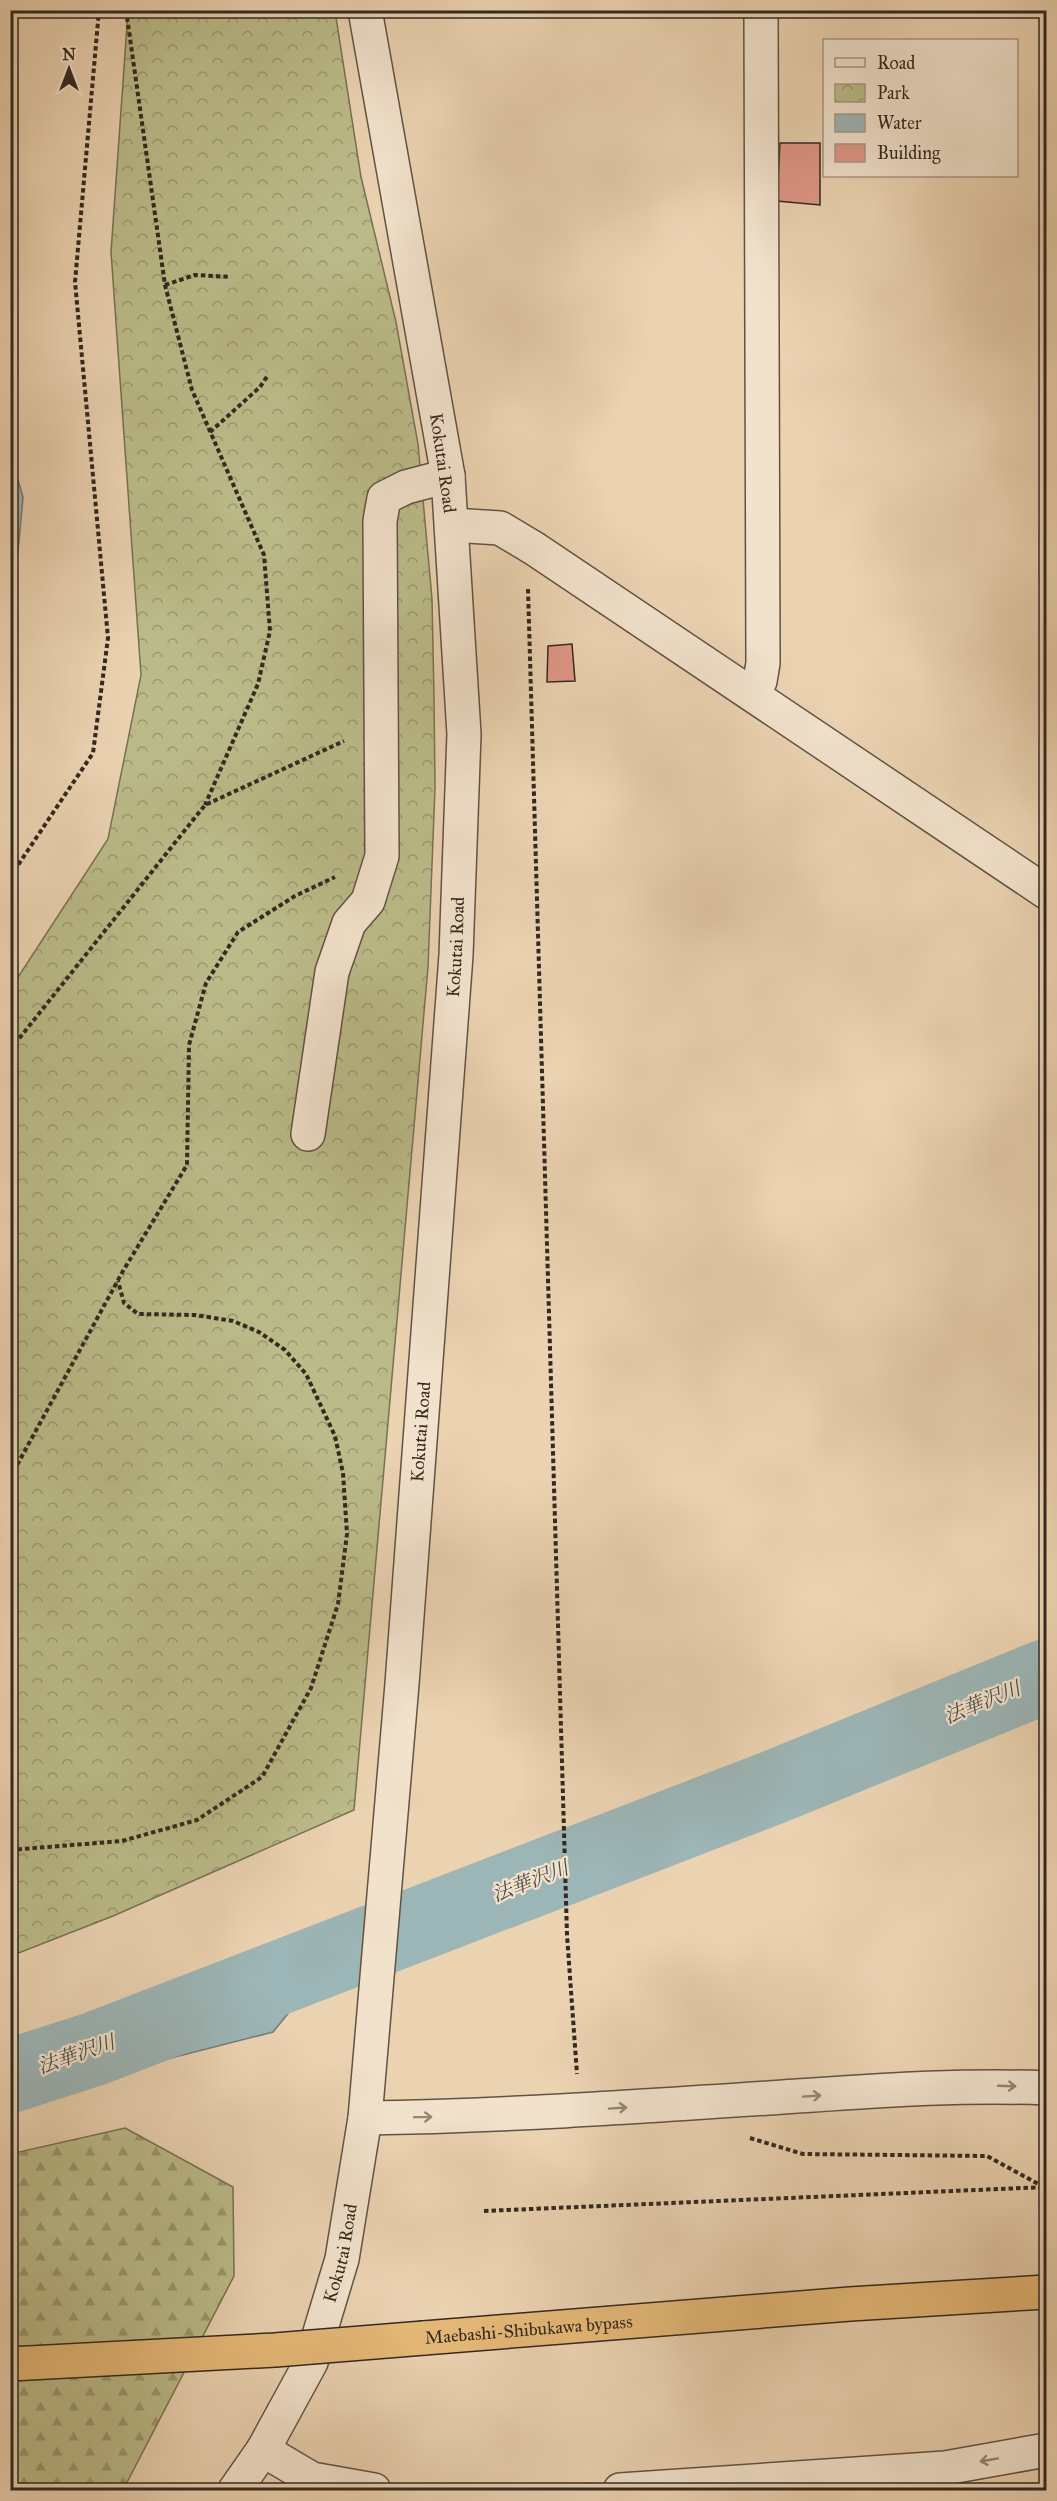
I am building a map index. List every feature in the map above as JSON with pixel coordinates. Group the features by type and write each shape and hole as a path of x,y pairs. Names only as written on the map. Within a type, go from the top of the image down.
{"highway":[{"name":"Maebashi-Shibukawa bypass","path":"10,2364 229,2353 850,2304 1047,2292"}],"street":[{"name":"Kokutai Road","path":"235,2490 263,2450 311,2362 342,2259 364,2118 385,1891 455,967 462,837 464,734 448,476 365,10"},
{"path":"754,694 764,663 760,10"},
{"path":"308,1134 332,972 349,923 368,901 382,856 380,521 384,498 406,487 448,476"},
{"path":"452,525 500,528 535,549 1047,892"},
{"path":"364,2118 465,2117 580,2111 974,2085 1047,2088"},
{"path":"263,2450 312,2479 374,2490"},
{"path":"620,2490 945,2468 1047,2451"}],"path":[{"path":"10,877 93,753 108,638 75,282 99,10"},
{"path":"10,1050 205,805 258,684 270,631 264,555 192,390 165,285 126,10"},
{"path":"165,285 195,275 231,277"},
{"path":"210,432 260,387 268,375"},
{"path":"535,549 527,571 566,1912 580,2111"},
{"path":"205,805 327,748 381,727"},
{"path":"10,1478 118,1281 187,1165 189,1045 206,983 238,932 295,896 382,856"},
{"path":"10,1850 122,1841 197,1820 262,1777 311,1688 338,1604 347,1534 343,1473 335,1436 306,1374 285,1350 260,1332 233,1321 195,1315 138,1314 124,1304 118,1281"},
{"path":"745,2136 765,2145 803,2154 987,2156 1046,2188"},
{"path":"484,2211 1046,2188"}],"green space":[{"path":"128,11 335,11 361,177 396,322 418,444 432,599 434,696 435,788 428,967 354,1810 113,1916 11,1956 11,988 108,839 141,675 111,252"},
{"path":"125,2128 233,2187 234,2276 123,2490 11,2490 10,2154"}],"water":[{"path":"11,455 23,497 11,628"},
{"path":"252,1982 299,2000 273,2032 11,2099 11,2046 82,2020"}],"building":[{"path":"780,143 820,143 820,205 777,201"},
{"path":"572,644 575,681 547,682 548,646"}],"waterway":[{"name":"法華沢川","path":"10,2076 94,2049 774,1787 1046,1676"}]}
